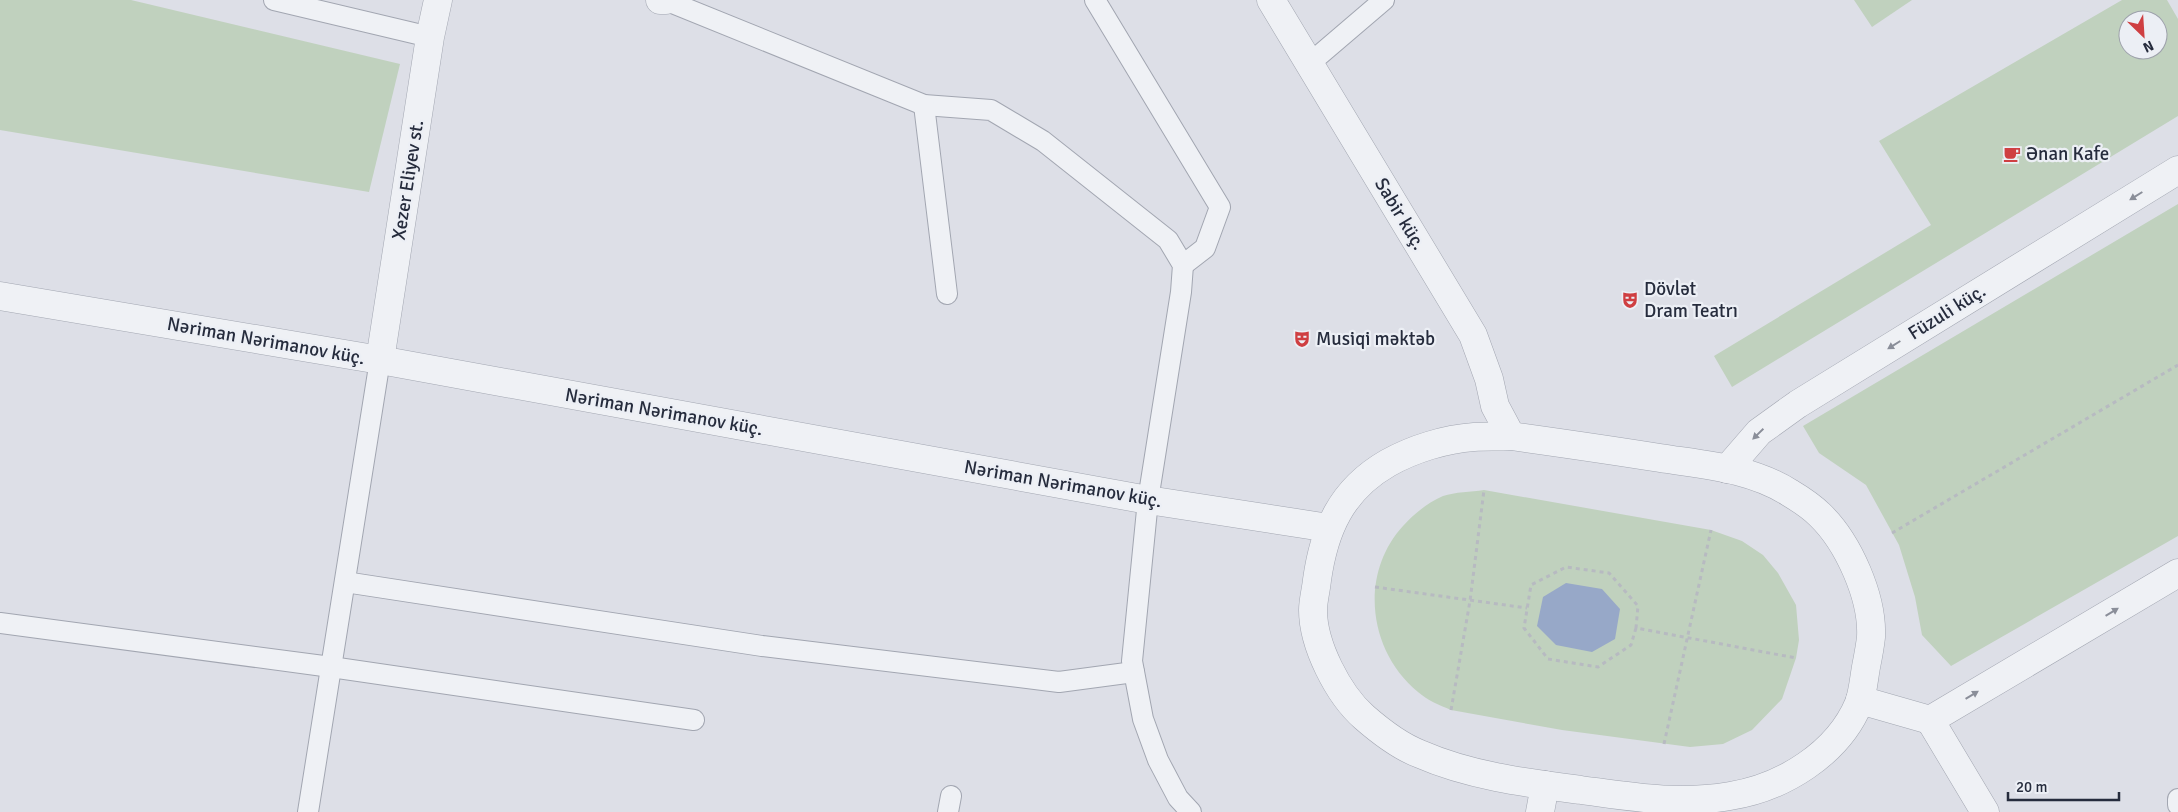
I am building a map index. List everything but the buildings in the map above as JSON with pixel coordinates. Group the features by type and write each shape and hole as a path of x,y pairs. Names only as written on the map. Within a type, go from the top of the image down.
{"street":[{"name":"Xezer Eliyev st.","path":"380,360 430,37 438,0"},
{"path":"660,0 666,0"},
{"name":"Sabir küç.","path":"1272,0 1473,335 1489,379 1495,406 1511,436"},
{"name":"Füzuli küç.","path":"1727,469 1759,432 1798,404 2178,170"},
{"name":"Nəriman Nərimanov küç.","path":"0,296 380,360 1148,500 1329,528"},
{"path":"1511,436 1727,469 1765,479 1791,493 1819,514 1835,533 1859,576 1869,610 1871,637 1860,700 1847,725 1829,747 1781,781 1742,794 1707,800 1669,801 1544,786 1457,769 1416,753 1385,734 1360,713 1336,683 1321,648 1313,612 1320,559 1329,528 1344,502 1362,482 1385,465 1410,452 1443,442 1472,437 1511,436"},
{"path":"1930,720 2178,573"},
{"path":"1860,700 1930,720 1985,812"},
{"path":"1540,812 1544,786"}],"lane":[{"path":"274,0 430,37"},
{"path":"666,0 924,105 991,110 1043,141 1168,240 1184,265 1148,500 1136,600 1132,661 1143,719 1158,760 1178,798 1191,812"},
{"path":"1095,0 1220,207 1205,248 1184,265"},
{"path":"1309,64 1384,0"},
{"path":"924,105 947,294"},
{"path":"308,812 380,360"},
{"path":"344,582 762,646 1059,682 1134,672"},
{"path":"0,623 331,667 694,720"},
{"path":"2178,799 2178,805"}],"path":[{"path":"1892,533 2178,365"},
{"path":"1451,710 1470,600 1484,490"},
{"path":"1664,744 1711,530"},
{"path":"1566,567 1609,573 1638,606 1636,628 1631,645 1598,666 1548,659 1524,628 1531,585 1566,567"},
{"path":"1375,587 1527,608"},
{"path":"1636,628 1796,658"}],"green space":[{"path":"0,0 131,0 400,64 369,192 0,130"},
{"path":"1854,0 1912,0 1872,27"},
{"path":"2122,0 2167,0 2178,19 2178,116 1732,387 1714,356 1931,225 1879,141"},
{"path":"2178,204 2178,536 1951,666 1922,635 1915,597 1899,545 1866,485 1819,453 1803,426"},
{"path":"1484,490 1711,530 1742,541 1763,555 1778,573 1796,605 1799,640 1796,658 1782,699 1752,730 1723,744 1690,747 1562,730 1451,710 1422,695 1401,675 1388,656 1380,634 1375,612 1375,589 1380,566 1389,545 1403,526 1421,509 1443,496"}],"water":[{"path":"1566,583 1602,589 1620,609 1615,639 1592,652 1556,645 1537,626 1543,597"}],"place":[{"name":"Ənan Kafe","path":"2012,154"},
{"name":"Dövlət Dram Teatrı","path":"1630,300"},
{"name":"Musiqi məktəb","path":"1302,339"}]}
